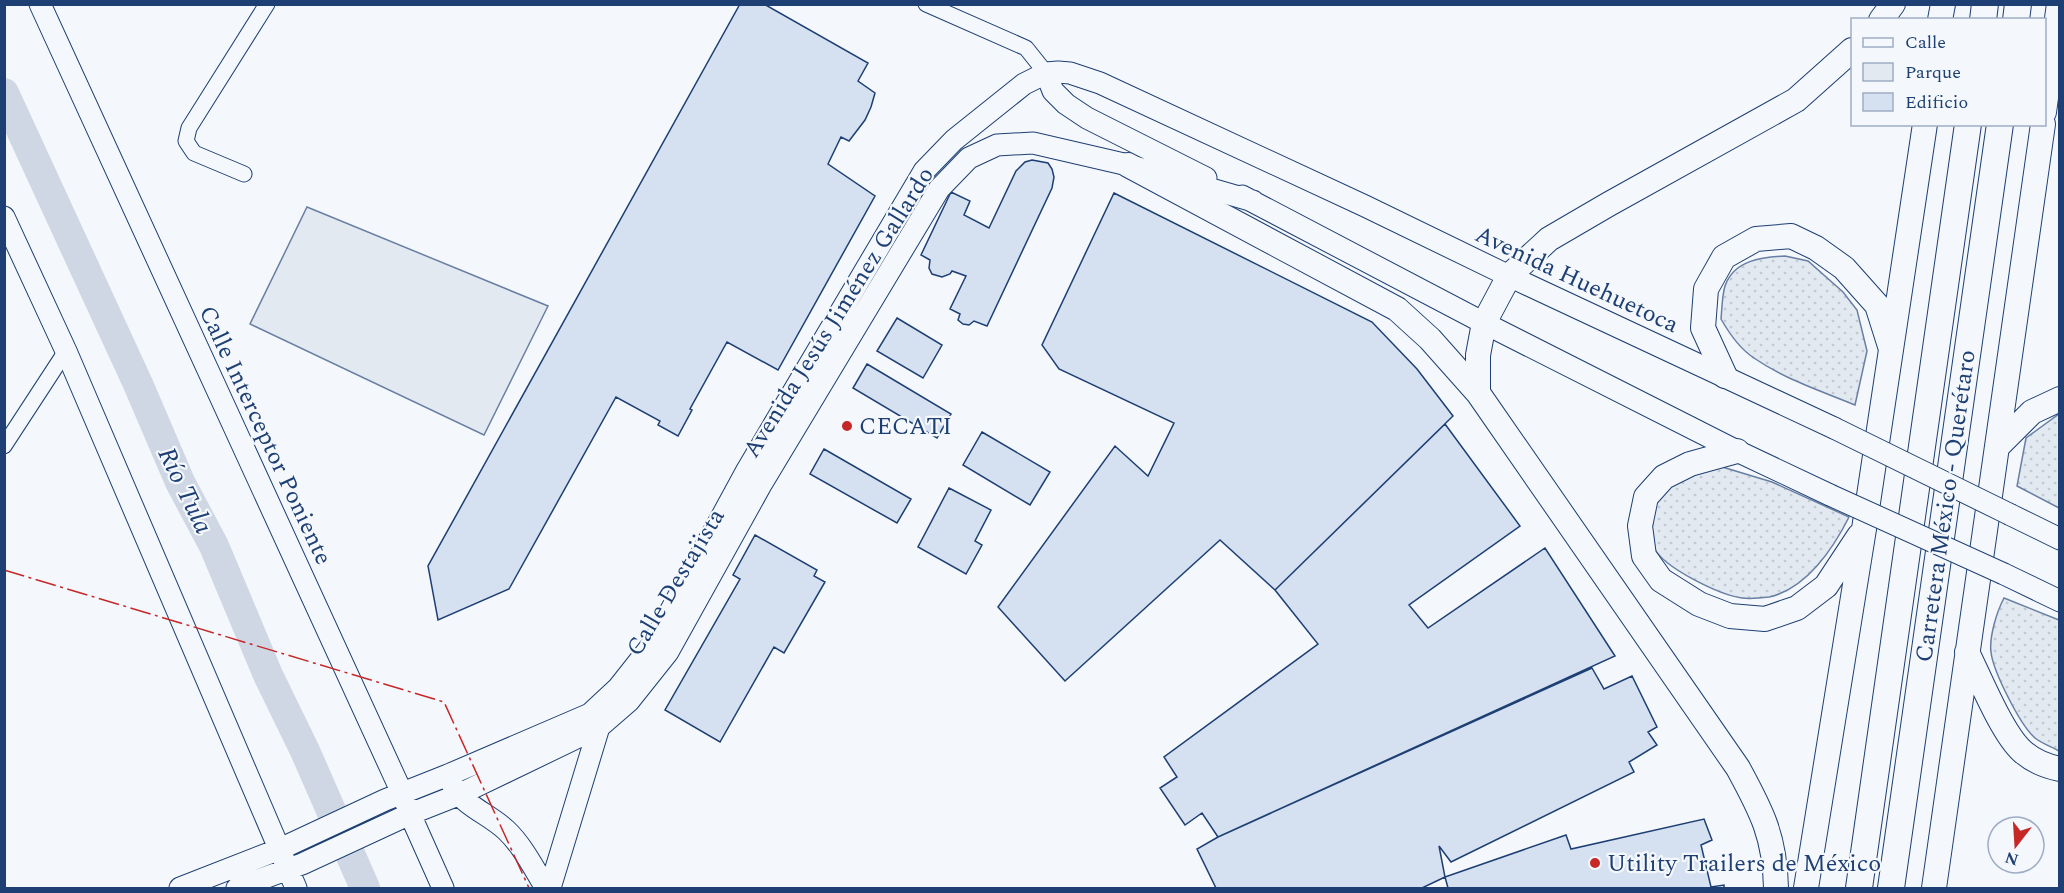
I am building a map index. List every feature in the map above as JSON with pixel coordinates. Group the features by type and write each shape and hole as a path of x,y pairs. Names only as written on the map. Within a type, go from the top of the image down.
{"highway":[{"name":"Carretera México - Querétaro","path":"1860,888 1968,126"},
{"name":"Carretera México - Querétaro","path":"1891,888 2000,126"}],"main road":[{"name":"Calle Interceptor Poniente","path":"40,4 394,797 401,818 443,888"},
{"path":"1882,18 1893,4"},
{"path":"2046,98 2059,4"},
{"path":"1478,393 1478,355 1484,323 1509,276 1549,239 1796,100 1851,51"},
{"name":"Avenida Jesús Jiménez Gallardo","path":"754,476 924,171 954,140 1024,84 1046,73 1070,73"},
{"path":"1046,73 1053,92 1087,118 1253,201 1484,323 1737,451 2060,601"},
{"name":"Avenida Huehuetoca","path":"1070,73 1100,83 1344,196 1834,428 2060,539"},
{"path":"2046,121 2060,142"},
{"path":"1806,888 1864,530 1925,126"},
{"path":"1934,888 2043,126"},
{"name":"Avenida Jesús Jiménez Gallardo","path":"754,476 939,189 969,158 996,145 1033,143 1128,165 1253,201"},
{"path":"1128,165 1396,309 1430,339 1478,393 1738,768 1769,830 1776,888"},
{"path":"4,217 291,856 296,888"},
{"path":"1725,376 1703,328 1706,289 1724,257 1756,238 1791,236 1816,248 1844,268 1877,305 1891,351"},
{"path":"1997,447 2032,412 2060,399"},
{"path":"1737,451 1690,464 1664,477 1646,497 1640,526 1644,556 1661,580 1699,604 1730,616 1765,619 1797,608 1826,586 1864,530"},
{"name":"Calle Destajista","path":"291,856 401,818 458,795 595,720 652,645 754,476"},
{"path":"1967,652 2006,730 2021,751 2043,765 2060,769"},
{"name":"Calle Destajista","path":"291,856 394,797 595,720"},
{"path":"548,888 595,720"},
{"path":"448,775 458,795 506,830 548,888"},
{"path":"180,888 291,856"},
{"path":"237,888 291,856"}],"street":[{"path":"244,174 194,153 186,141 189,128 267,4"},
{"path":"926,4 1026,48 1046,73"},
{"path":"4,446 66,351"}],"green space":[{"path":"307,207 548,306 484,435 250,324"},
{"path":"1785,256 1808,261 1843,292 1857,310 1867,351 1855,405 1803,384 1766,365 1740,345 1721,319 1725,286 1735,270 1758,259"},
{"path":"2059,414 2059,508 2017,486 2026,438"},
{"path":"1709,463 1772,482 1849,517 1835,542 1817,566 1795,586 1769,597 1732,596 1680,572 1660,556 1654,548 1650,535 1656,494"},
{"path":"2004,598 2059,620 2059,751 2037,740 2022,722 1993,661 1992,632"}],"building":[{"path":"740,4 764,4 868,63 858,81 875,93 871,107 865,120 849,141 841,137 828,164 875,196 778,370 727,342 690,409 692,410 678,436 658,425 660,421 616,397 509,589 438,620 428,566"},
{"path":"1032,160 1048,163 1054,177 1052,188 987,326 974,321 969,325 963,324 958,320 960,314 950,309 966,276 952,271 942,277 932,274 929,268 930,260 921,255 951,192 970,201 964,215 989,228 1016,171 1025,162"},
{"path":"1114,193 1372,322 1417,369 1453,416 1275,590 1220,540 1065,681 998,607 1115,446 1148,476 1174,423 1059,369 1042,345"},
{"path":"897,318 942,345 923,378 877,351"},
{"path":"867,364 951,414 937,438 853,388"},
{"path":"1445,424 1520,526 1409,605 1428,628 1545,548 1615,656 1218,837 1202,813 1185,825 1160,788 1177,777 1164,757 1318,644 1275,590"},
{"path":"982,432 1050,472 1030,505 963,465"},
{"path":"824,449 911,499 897,523 810,474"},
{"path":"949,488 991,510 975,541 982,545 966,574 918,547"},
{"path":"755,535 817,570 814,576 825,582 784,653 774,647 720,742 665,710 740,579 733,575"},
{"path":"1592,668 1604,689 1632,676 1657,727 1648,732 1657,745 1629,762 1634,772 1451,862 1439,846 1445,877 1422,888 1216,888 1197,849 1218,837"},
{"name":"Utility Trailers de México","path":"1704,819 1712,840 1701,845 1711,887 1724,885 1724,888 1448,888 1445,877 1566,835 1571,849"}],"waterway":[{"name":"Río Tula","path":"4,93 138,384 180,482 214,546 268,675 305,751 365,888"}],"power":[{"path":"4,570 444,702 529,888"}],"place":[{"name":"CECATI","path":"847,426"},
{"name":"Utility Trailers de México","path":"1595,863"}]}
